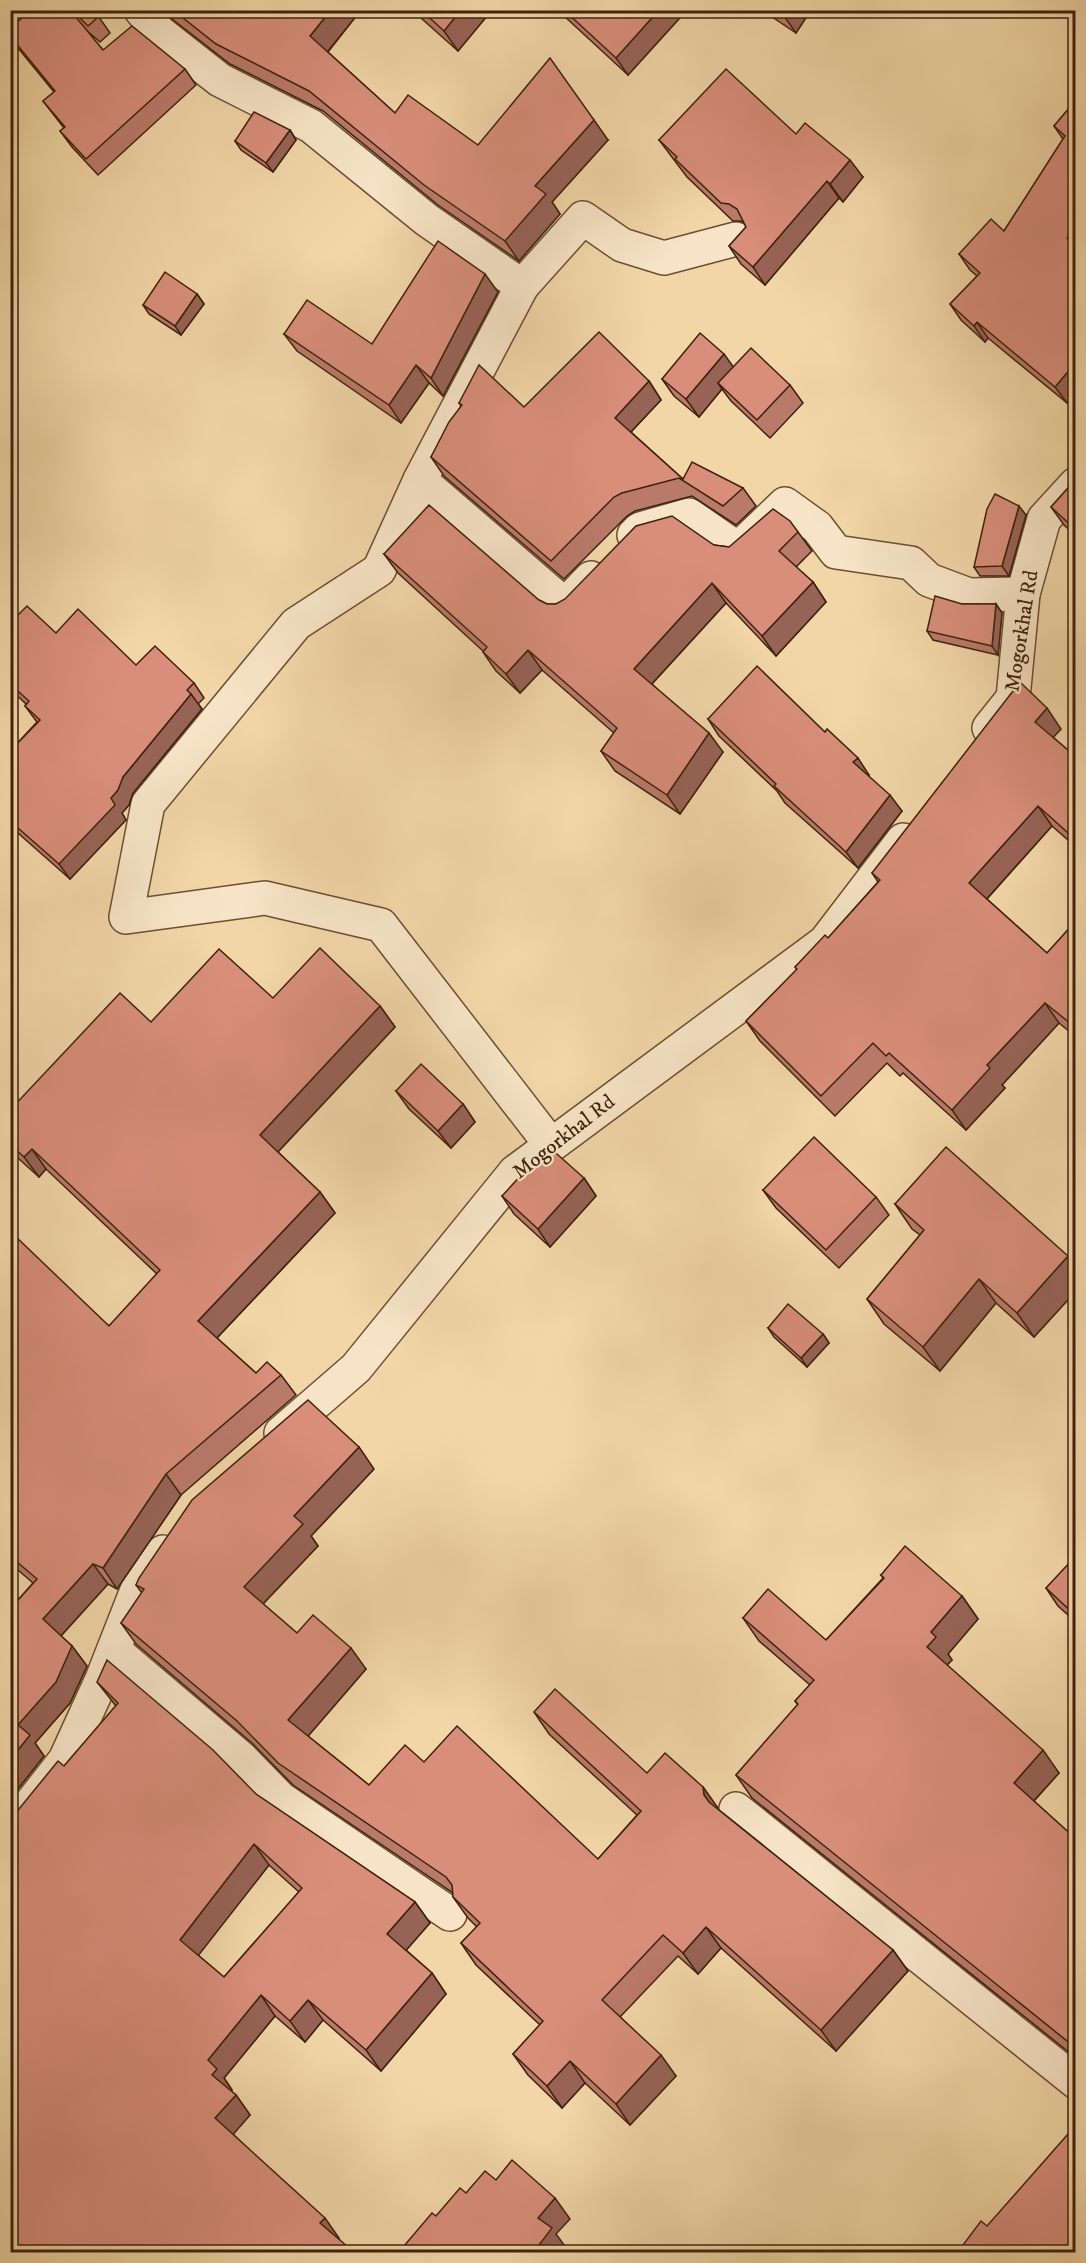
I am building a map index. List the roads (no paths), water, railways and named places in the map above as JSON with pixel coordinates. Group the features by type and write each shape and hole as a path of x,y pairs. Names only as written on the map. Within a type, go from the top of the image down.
{"street":[{"path":"141,10 159,32 220,80 311,126 427,220 522,286"},
{"path":"551,1145 381,925 265,898 126,917 148,804 296,624 379,570 420,480 522,286 583,218 622,245 664,258 736,239"},
{"path":"420,480 565,605 640,529 689,515 738,549 785,504 817,527 836,552 911,563 929,580 969,595 1023,594"},
{"name":"Mogorkhal Rd","path":"971,752 1013,698 1023,594 1044,519 1076,484"},
{"name":"Mogorkhal Rd","path":"256,1454 356,1368 515,1172 825,942 923,814"},
{"path":"10,1830 65,1760 114,1650 137,1590 180,1527"},
{"path":"114,1650 240,1757 281,1799 450,1914"},
{"path":"736,1809 1076,2082"}]}
